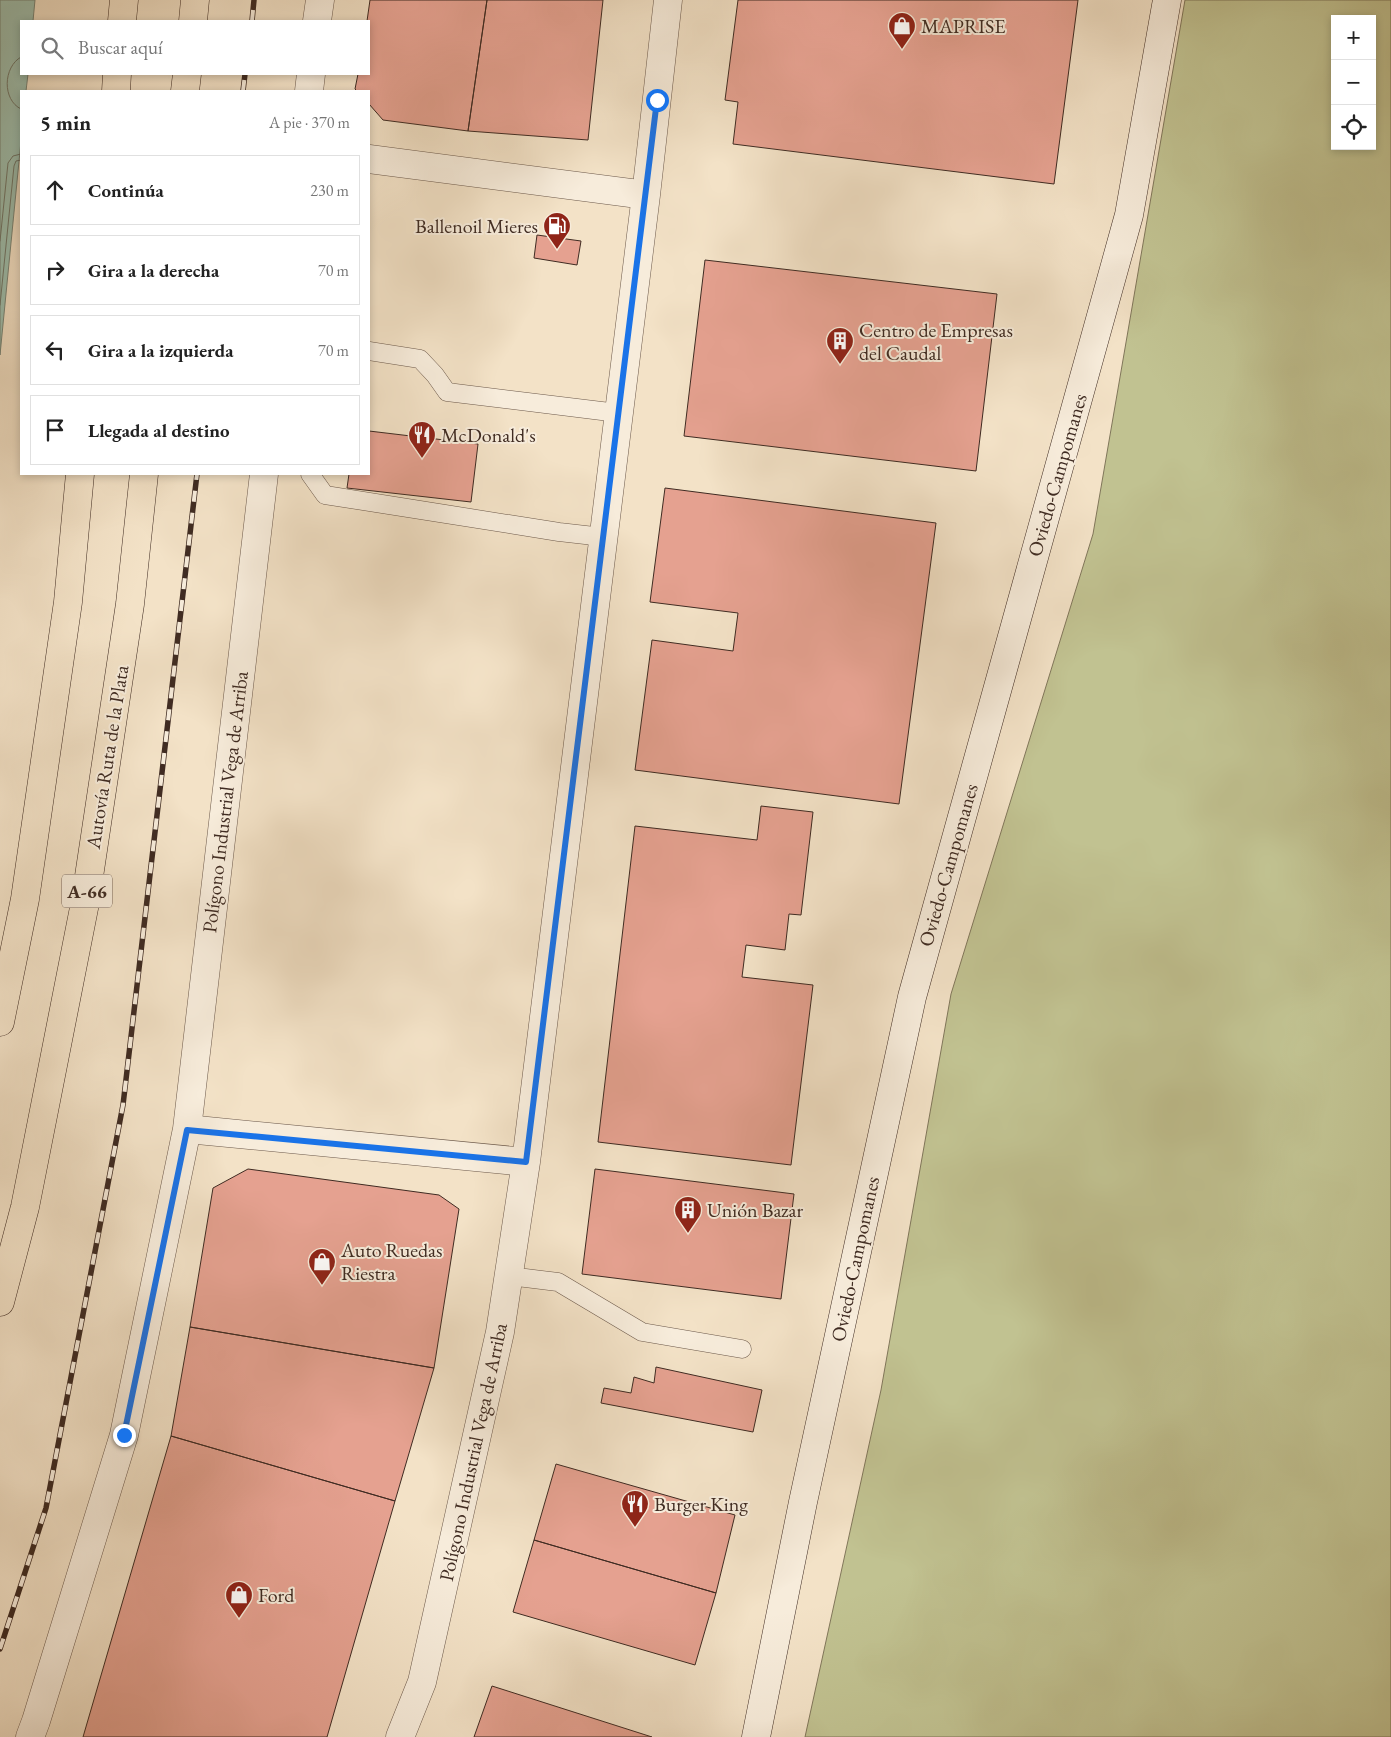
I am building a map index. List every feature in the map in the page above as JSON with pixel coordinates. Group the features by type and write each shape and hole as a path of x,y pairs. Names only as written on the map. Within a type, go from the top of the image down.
{"highway":[{"path":"112,0 112,20"},
{"path":"122,20 124,0"},
{"path":"193,20 195,0"},
{"path":"112,75 114,90"},
{"path":"114,90 117,75"},
{"path":"186,90 187,75"},
{"path":"0,1022 29,870 68,602 80,475"},
{"name":"Autovía Ruta de la Plata","path":"0,1302 24,1207 86,903 130,604 144,475"}],"street":[{"path":"317,20 320,0"},
{"name":"Polígono Industrial Vega de Arriba","path":"400,1737 422,1682 500,1332 509,1276 526,1162 646,195 668,0"},
{"name":"Oviedo-Campomanes","path":"756,1737 803,1502 912,998 1129,215 1167,0"},
{"path":"309,90 311,75"},
{"path":"370,159 646,195"},
{"name":"Polígono Industrial Vega de Arriba","path":"30,1737 124,1435 187,1130 264,475"},
{"path":"187,1130 526,1162"}],"lane":[{"path":"370,352 420,359 447,392 618,412"},
{"path":"312,475 325,495 559,532 603,537"},
{"path":"509,1276 558,1282 642,1332 742,1349"}],"green space":[{"path":"1185,0 1391,0 1391,1737 805,1737 881,1390 951,994 1093,534"}],"water":[{"path":"0,0 35,0 33,20 20,20 20,75 28,75 26,90 20,90 20,151 0,355"}],"building":[{"path":"370,0 487,0 468,131 383,120 370,105 370,90 355,89 358,75 370,75 370,20 367,20"},
{"path":"487,0 603,0 588,140 468,131"},
{"name":"MAPRISE","path":"738,0 1078,0 1054,184 733,144 738,102 725,100"},
{"name":"Ballenoil Mieres","path":"537,235 581,241 577,265 534,258"},
{"name":"Centro de Empresas del Caudal","path":"705,260 997,294 976,471 684,436"},
{"name":"McDonald's","path":"370,431 478,444 471,502 347,488 349,475 370,475"},
{"path":"665,488 936,523 899,804 635,770 652,640 733,651 738,613 650,602"},
{"path":"761,806 813,812 801,915 789,914 785,950 746,945 742,977 813,985 791,1165 598,1142 635,826 757,840"},
{"name":"Auto Ruedas Riestra","path":"248,1169 439,1195 459,1209 434,1368 190,1327 213,1188"},
{"name":"Unión Bazar","path":"595,1169 794,1194 781,1299 582,1274"},
{"path":"190,1327 434,1368 395,1501 171,1436"},
{"path":"656,1367 762,1390 753,1432 601,1403 604,1388 631,1393 634,1377 654,1383"},
{"name":"Ford","path":"171,1436 395,1501 327,1737 83,1737"},
{"name":"Burger King","path":"556,1464 735,1515 716,1593 534,1540"},
{"path":"534,1540 716,1593 695,1665 513,1612"},
{"path":"492,1686 652,1737 474,1737"}],"railway":[{"path":"252,20 254,0"},
{"path":"243,90 245,75"},
{"path":"0,1649 46,1508 123,1105 197,475"}],"place":[{"name":"MAPRISE","path":"902,50"},
{"name":"Ballenoil Mieres","path":"557,250"},
{"name":"Centro de Empresas del Caudal","path":"840,365"},
{"name":"McDonald's","path":"422,459"},
{"name":"Unión Bazar","path":"688,1234"},
{"name":"Auto Ruedas Riestra","path":"322,1286"},
{"name":"Burger King","path":"635,1528"},
{"name":"Ford","path":"239,1619"}],"route":[{"path":"124,1435 187,1130 526,1162 657,100"}]}
